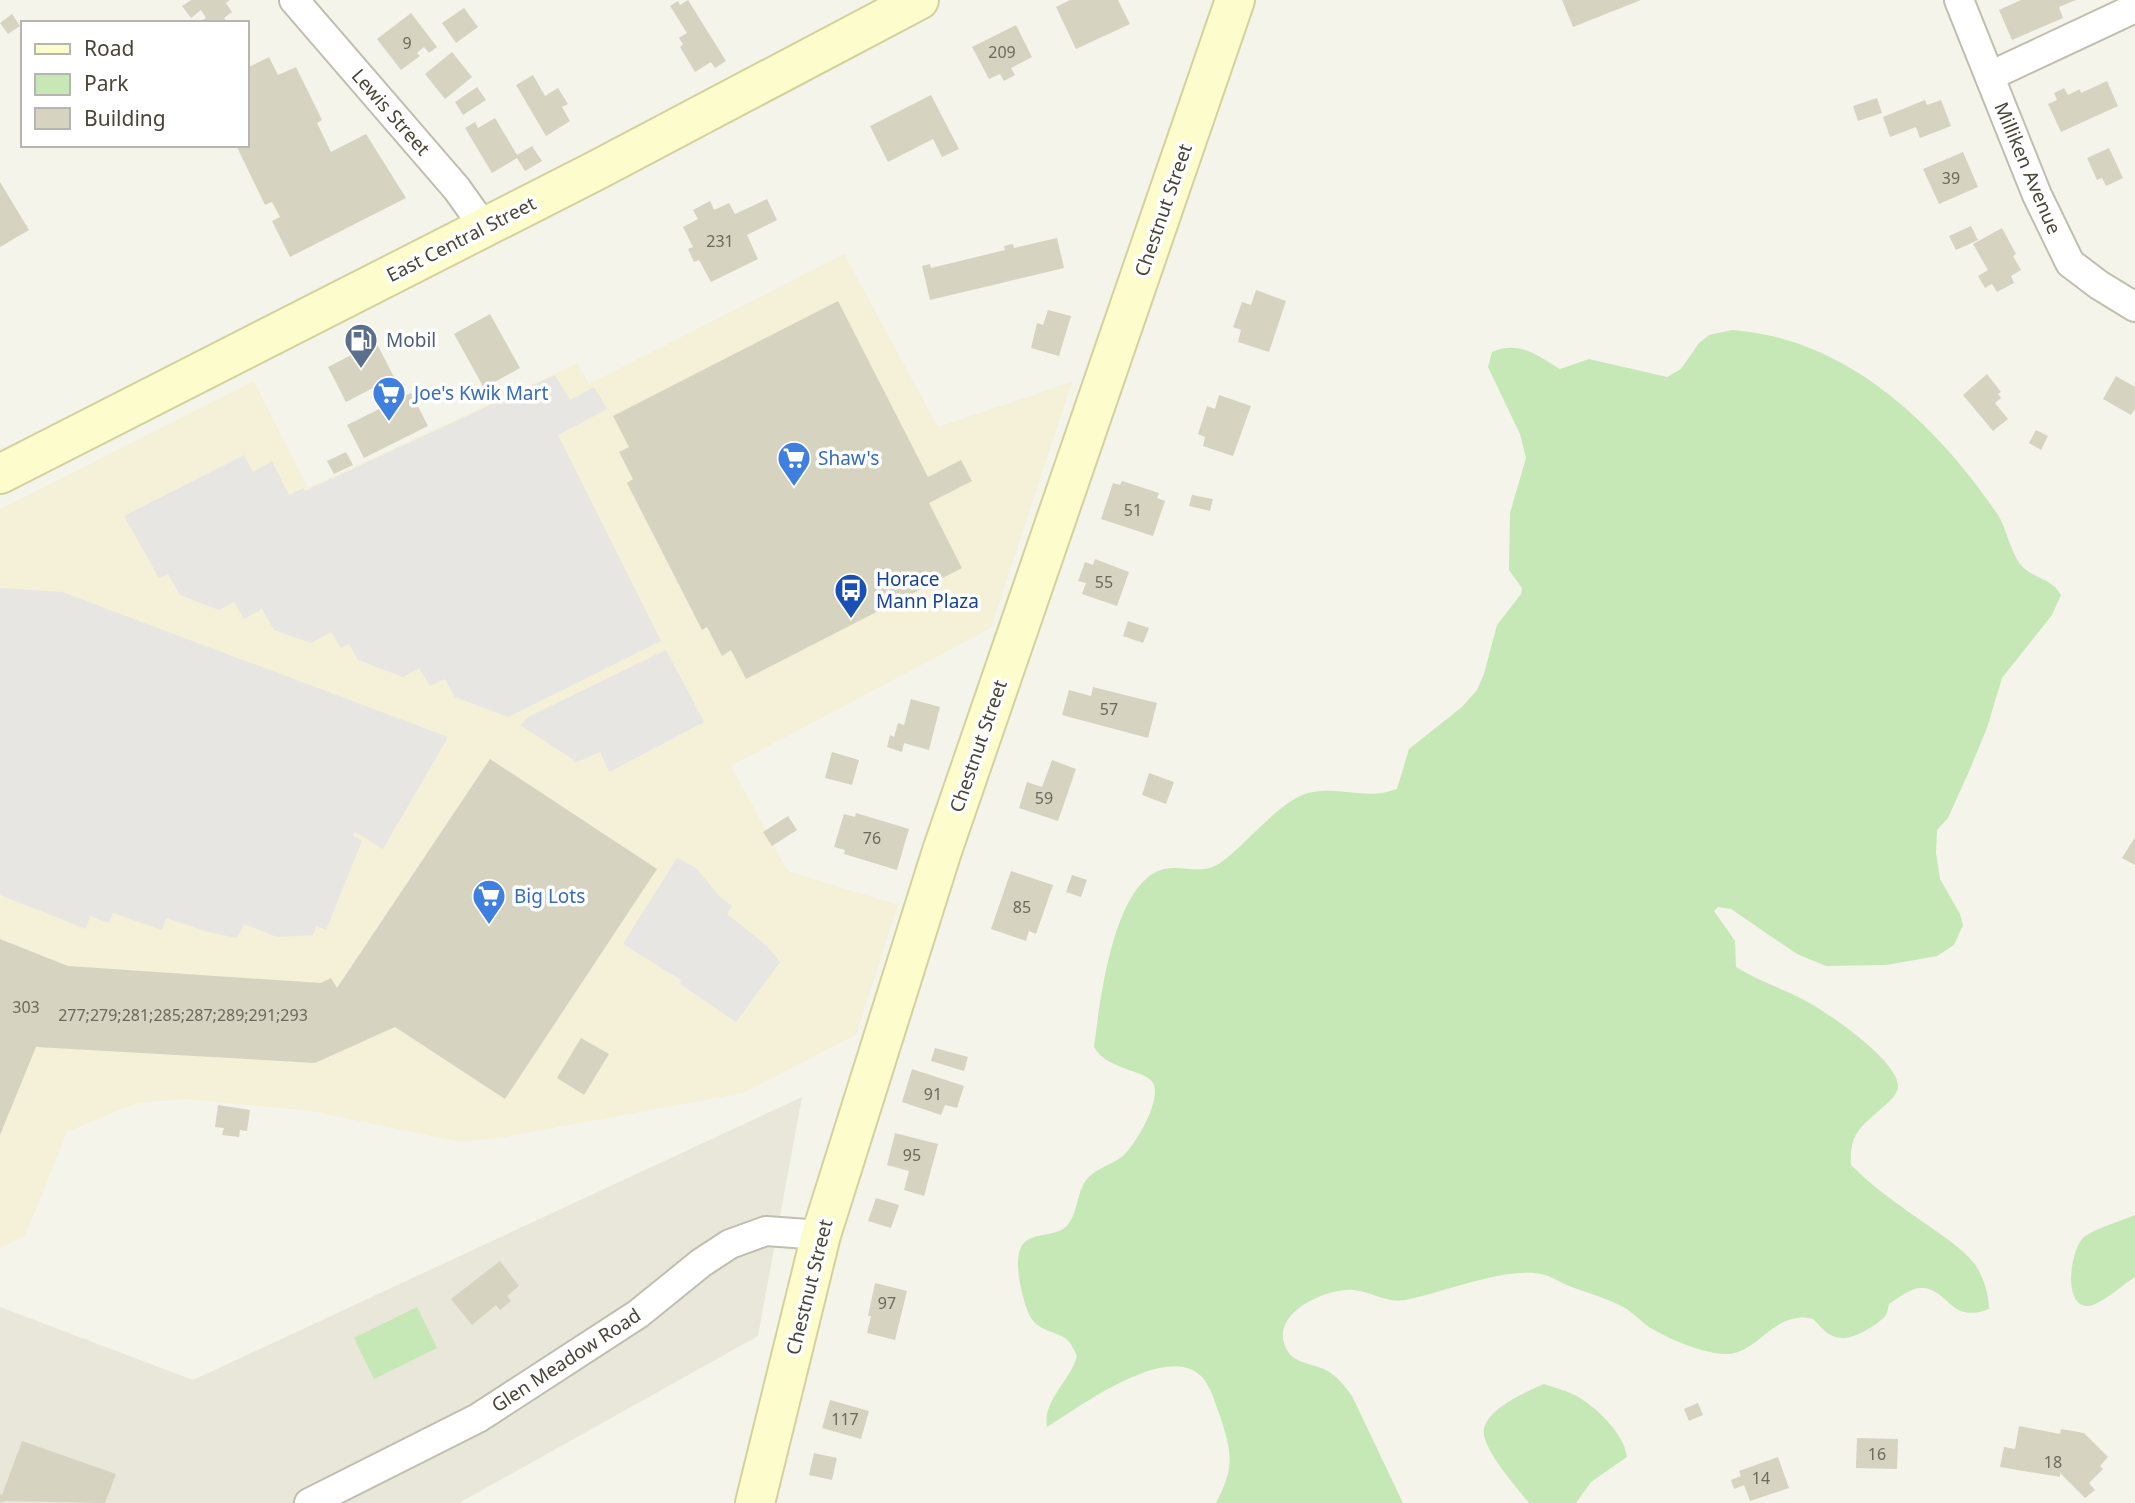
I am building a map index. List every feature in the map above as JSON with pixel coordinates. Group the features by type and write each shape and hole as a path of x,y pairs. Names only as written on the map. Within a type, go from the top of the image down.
{"main road":[{"name":"East Central Street","path":"0,474 760,85 919,0"},
{"name":"Chestnut Street","path":"755,1503 821,1235 946,838 1235,0"}],"street":[{"name":"Lewis Street","path":"294,0 457,189 484,227"},
{"name":"Milliken Avenue","path":"1959,0 2037,195 2070,263 2135,306"},
{"path":"1990,76 2135,8"},
{"name":"Glen Meadow Road","path":"309,1503 478,1418 638,1314 701,1263 730,1244 766,1230 821,1235"}],"shaded area":[{"name":"Horace Mann Plaza","path":"844,254 938,427 1072,382 991,628 731,766 788,871 898,905 856,1035 743,1093 499,1138 461,1142 311,1111 188,1099 136,1103 67,1132 25,1236 0,1248 0,509 254,381 308,488 578,363 589,384"},
{"path":"555,375 570,400 594,387 607,409 558,435 661,641 508,717 455,697 445,679 430,686 419,668 403,677 358,660 349,644 341,648 331,632 311,643 274,630 262,609 244,619 234,602 219,610 180,595 168,574 159,578 124,516 244,455 253,472 272,461 289,495 303,488 305,491"},
{"path":"0,588 62,592 448,737 383,849 355,832 353,836 362,841 326,930 316,926 313,935 277,937 244,924 237,938 166,918 162,930 113,913 109,923 90,916 86,929 0,895"},
{"path":"666,650 704,722 609,772 600,752 577,762 520,725 530,716"},
{"path":"677,858 696,868 720,897 732,906 727,914 767,946 780,962 736,1022 680,984 681,980 623,944"},
{"path":"802,1097 758,1336 459,1503 0,1503 0,1307 193,1380"}],"green space":[{"path":"1732,330 1774,337 1814,350 1851,368 1885,392 1947,449 1974,482 1998,515 2020,564 2052,585 2061,595 2052,615 2002,678 1987,728 1970,769 1948,818 1937,830 1936,853 1940,879 1960,914 1963,925 1954,945 1937,956 1886,965 1826,966 1797,954 1731,909 1718,907 1714,911 1735,941 1736,967 1829,1015 1862,1040 1890,1068 1897,1080 1897,1091 1854,1138 1851,1165 1885,1195 1969,1257 1983,1279 1989,1309 1975,1313 1965,1312 1937,1293 1919,1288 1907,1292 1889,1304 1883,1319 1852,1337 1832,1336 1813,1319 1799,1318 1778,1325 1743,1350 1723,1354 1704,1351 1675,1340 1649,1327 1617,1304 1545,1275 1530,1273 1495,1277 1405,1300 1391,1300 1354,1290 1318,1297 1295,1311 1287,1321 1283,1331 1284,1343 1295,1359 1330,1372 1352,1396 1403,1503 1216,1503 1229,1469 1227,1440 1208,1385 1202,1377 1187,1368 1168,1367 1123,1381 1047,1427 1049,1408 1077,1356 1067,1340 1039,1326 1031,1318 1019,1275 1021,1247 1031,1238 1065,1227 1072,1218 1087,1179 1123,1156 1146,1123 1154,1102 1154,1085 1151,1080 1108,1061 1094,1047 1111,950 1129,901 1142,882 1158,871 1173,868 1205,869 1220,863 1274,814 1308,793 1331,791 1374,794 1397,789 1409,749 1462,707 1477,690 1497,625 1521,594 1522,588 1509,570 1510,513 1526,458 1520,434 1488,367 1492,352 1511,348 1528,351 1560,369 1589,359 1667,377 1681,369 1699,343 1709,335"},
{"path":"2135,1215 2135,1277 2099,1302 2089,1306 2080,1304 2075,1298 2071,1277 2079,1243 2095,1231"},
{"path":"417,1307 437,1348 374,1379 354,1338"},
{"path":"1544,1384 1576,1396 1595,1409 1610,1423 1625,1448 1627,1457 1591,1482 1576,1503 1529,1503 1501,1468 1484,1437 1487,1421 1493,1414 1509,1402"}],"building":[{"path":"191,0 230,0 226,3 232,12 224,18 226,21 201,21 206,18 201,10 191,18 182,6"},
{"path":"688,0 726,61 715,68 711,62 695,72 680,47 683,44 679,38 687,33 670,6 678,1 680,5"},
{"path":"1070,0 1118,0 1130,24 1076,49 1056,7"},
{"path":"1562,0 1641,0 1573,27"},
{"path":"2021,0 2076,0 2059,7 2063,18 2012,40 1999,10"},
{"path":"464,8 478,27 456,43 442,23"},
{"path":"411,13 437,47 429,53 424,47 417,53 420,56 401,70 377,39"},
{"path":"12,14 20,26 8,34 0,23"},
{"path":"1016,25 1032,57 1011,68 1015,75 1004,81 1000,74 989,79 972,47"},
{"path":"452,52 472,77 445,99 425,74"},
{"path":"269,57 278,75 296,67 322,120 317,123 331,152 366,134 406,198 290,257 272,221 280,217 272,202 265,205 237,147 248,147 248,68"},
{"path":"533,75 545,96 558,88 568,104 562,107 570,121 546,136 516,85"},
{"path":"2107,81 2118,106 2061,132 2048,104 2057,100 2054,93 2064,88 2068,95 2080,89 2081,93"},
{"path":"477,87 486,100 463,115 455,102"},
{"path":"931,95 959,149 942,157 933,139 888,162 870,126"},
{"path":"1877,98 1882,113 1858,121 1853,106"},
{"path":"1925,100 1927,105 1941,100 1951,126 1920,138 1916,127 1890,137 1883,117"},
{"path":"495,118 517,155 532,146 542,161 525,171 517,158 492,173 465,128 475,122 478,128"},
{"path":"2109,148 2123,178 2106,186 2102,178 2097,180 2087,158"},
{"path":"1963,152 1978,187 1939,204 1923,169"},
{"path":"0,182 29,230 0,247"},
{"path":"767,199 777,220 747,235 758,259 711,282 699,260 694,262 688,249 693,247 683,227 698,219 693,210 710,201 714,210 729,203 735,214"},
{"path":"1971,226 1978,240 1956,250 1949,236"},
{"path":"2002,228 2021,270 2011,276 2014,283 1997,292 1992,284 1985,288 1978,276 1988,270 1973,244"},
{"path":"1057,238 1064,268 930,300 922,266 930,264 931,268 1005,250 1004,246 1013,244 1014,248"},
{"path":"1256,290 1286,301 1269,352 1238,342 1241,330 1233,327 1242,302 1251,305"},
{"name":"Shaw's","path":"838,301 928,477 961,460 972,481 929,503 962,568 746,679 731,650 722,656 707,627 702,630 627,483 633,479 619,452 629,447 613,416"},
{"path":"1048,310 1071,316 1059,356 1031,348 1037,323 1043,325"},
{"path":"490,314 520,368 484,388 454,334"},
{"path":"376,342 394,377 346,402 328,367"},
{"path":"1987,374 2001,392 1998,394 2001,398 1995,403 2008,419 1993,431 1963,395"},
{"path":"2116,376 2135,387 2135,409 2131,415 2103,399"},
{"path":"411,393 428,426 364,458 347,425"},
{"path":"1219,395 1251,406 1233,456 1203,446 1205,437 1198,434 1207,406 1215,409"},
{"path":"2036,430 2048,436 2041,450 2029,443"},
{"path":"346,452 353,465 334,474 327,461"},
{"path":"1122,481 1159,493 1157,498 1165,501 1153,536 1101,519 1113,483 1120,485"},
{"path":"1192,495 1213,499 1210,511 1189,506"},
{"path":"1095,559 1129,572 1117,606 1082,594 1086,583 1078,581 1085,562 1093,565"},
{"path":"1128,621 1149,628 1143,643 1123,636"},
{"path":"1093,687 1157,703 1148,738 1062,715 1069,690 1091,696"},
{"path":"911,699 940,707 929,750 904,743 902,752 887,747 890,735 894,737 898,723 904,725"},
{"path":"832,752 859,760 852,785 825,778"},
{"path":"490,759 657,869 505,1099 395,1027 315,1063 36,1047 0,1135 0,939 68,966 321,983 331,978 337,988"},
{"path":"1052,760 1076,769 1058,821 1019,808 1027,782 1042,787"},
{"path":"1149,773 1174,782 1166,804 1142,795"},
{"path":"856,813 909,829 897,870 844,854 845,850 834,847 844,814 855,817"},
{"path":"788,816 797,830 772,846 763,832"},
{"path":"2135,837 2135,865 2122,858"},
{"path":"1011,871 1053,885 1036,934 1029,931 1026,941 991,929"},
{"path":"1072,875 1087,880 1081,897 1066,892"},
{"path":"581,1038 609,1054 584,1095 557,1078"},
{"path":"935,1048 968,1057 964,1071 931,1061"},
{"path":"912,1069 964,1086 957,1108 945,1105 941,1115 902,1102"},
{"path":"218,1105 250,1110 247,1131 240,1130 239,1137 222,1135 224,1128 215,1127"},
{"path":"895,1133 938,1144 924,1196 904,1190 909,1171 887,1165"},
{"path":"876,1198 899,1205 891,1228 868,1221"},
{"path":"500,1261 519,1286 507,1296 511,1301 500,1310 496,1305 472,1325 451,1299"},
{"path":"875,1283 907,1291 895,1340 867,1333"},
{"path":"830,1400 869,1411 861,1439 822,1428"},
{"path":"1698,1403 1703,1415 1689,1421 1684,1409"},
{"path":"2019,1426 2060,1434 2061,1429 2084,1433 2108,1457 2100,1466 2103,1469 2089,1483 2095,1490 2085,1498 2060,1473 2060,1477 2000,1467 2004,1447 2015,1449"},
{"path":"1857,1438 1898,1439 1897,1469 1856,1468"},
{"path":"22,1441 116,1474 105,1503 0,1503 0,1494 2,1495"},
{"path":"814,1453 837,1458 832,1480 809,1475"},
{"path":"1778,1457 1789,1488 1750,1501 1744,1485 1734,1489 1731,1480 1741,1476 1739,1471"}],"place":[{"name":"Mobil","path":"361,370"},
{"name":"Joe's Kwik Mart","path":"389,423"},
{"name":"Shaw's","path":"794,488"},
{"name":"Horace Mann Plaza","path":"851,620"},
{"name":"Big Lots","path":"489,926"}]}
